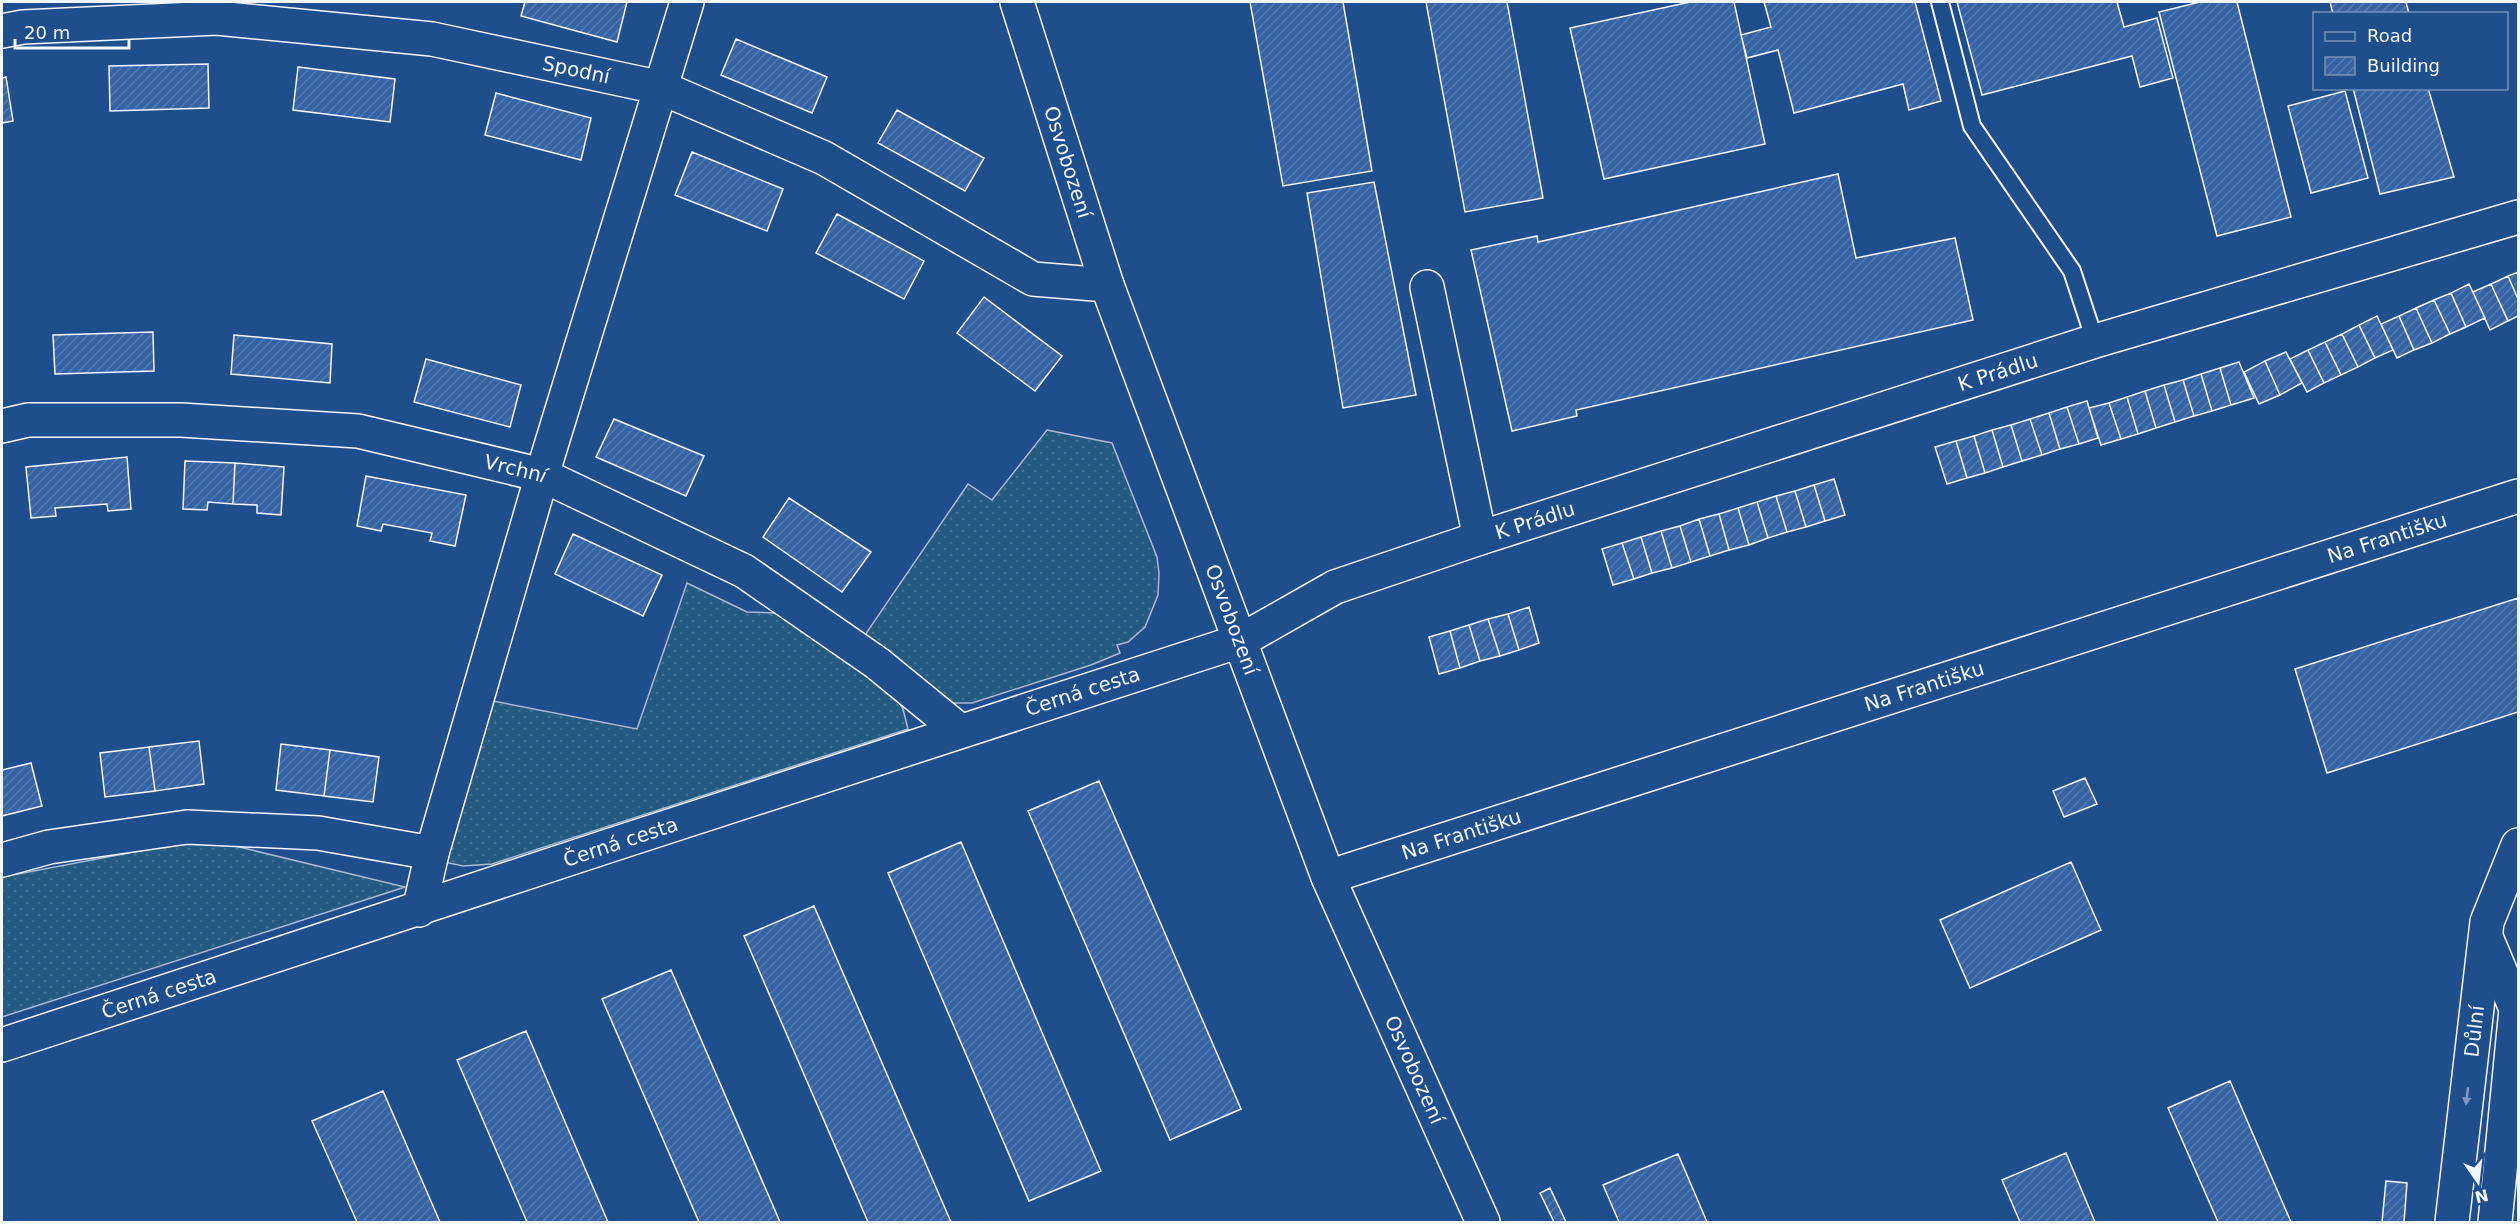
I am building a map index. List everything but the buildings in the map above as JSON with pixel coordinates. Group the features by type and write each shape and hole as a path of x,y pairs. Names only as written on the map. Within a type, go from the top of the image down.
{"street":[{"path":"419,910 432,853 542,475 687,2"},
{"name":"Osvobození","path":"1017,2 1107,285 1328,877 1483,1222"},
{"name":"Spodní","path":"2,31 23,27 217,18 432,39 662,87 824,158 1033,279 1107,285"},
{"name":"K Prádlu","path":"1240,641 1335,587 1480,538 2095,341 2518,217"},
{"name":"K Prádlu","path":"1427,287 1480,538"},
{"name":"Vrchní","path":"2,426 28,420 181,420 358,431 542,475 744,571 877,663 959,730"},
{"name":"Na Františku","path":"1328,877 2518,496"},
{"name":"Černá cesta","path":"2,1045 419,910 959,730 1240,641"},
{"path":"2,860 49,848 187,827 318,833 432,853"},
{"name":"Důlní","path":"2452,1222 2487,922 2518,844"},
{"path":"2486,935 2517,1009 2495,1222"}],"lane":[{"path":"1940,2 1972,126 2072,271 2095,341"}],"shaded area":[{"path":"1047,430 1112,443 1157,557 1158,595 1145,627 1128,642 1117,645 1120,653 1091,665 972,703 953,703 864,640 867,632 968,484 992,500"},
{"path":"687,583 747,612 775,613 893,692 903,709 908,729 492,864 463,866 444,862 488,700 637,729"},
{"path":"210,840 405,887 2,1017 2,877 160,847"}]}
